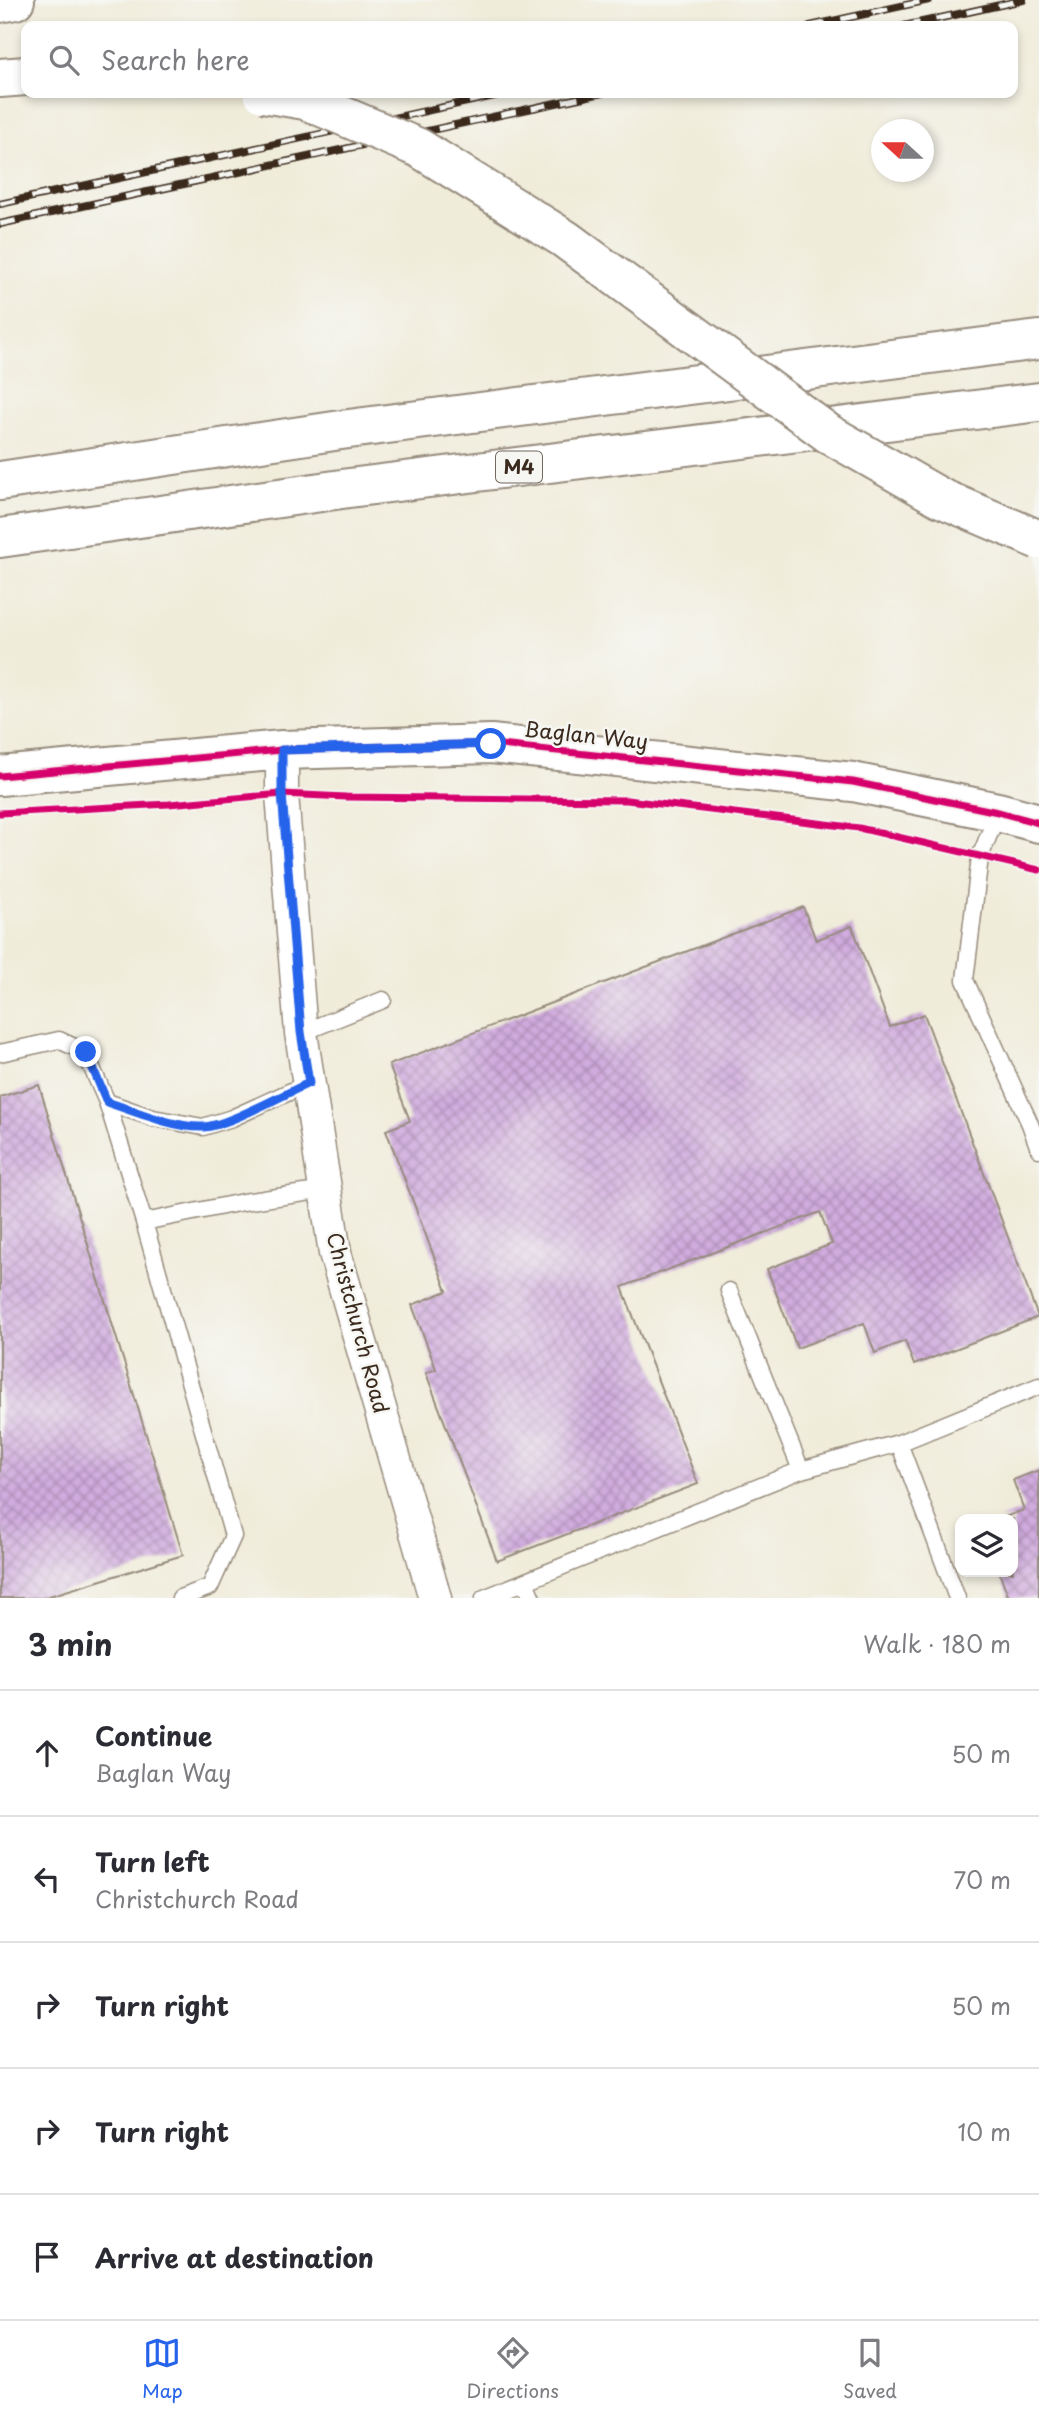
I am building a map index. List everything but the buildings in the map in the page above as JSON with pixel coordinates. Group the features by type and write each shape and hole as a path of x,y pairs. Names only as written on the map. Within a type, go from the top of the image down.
{"main road":[{"path":"0,4 15,0"},
{"path":"0,78 21,76"},
{"path":"293,98 305,100 419,148 565,239 829,434 941,498 1039,540"},
{"path":"0,481 341,430 1039,340"},
{"name":"M4","path":"0,538 348,488 1039,402"},
{"name":"Baglan Way","path":"0,776 282,750 491,744 853,782 1039,823"}],"street":[{"name":"Christchurch Road","path":"282,750 282,794 301,1032 335,1252 435,1598"}],"lane":[{"path":"998,812 980,857 965,981 1035,1122 1039,1149"},
{"path":"301,1032 383,1000"},
{"path":"0,1053 59,1040 86,1052 107,1102 145,1222 233,1536 210,1587 180,1598"},
{"path":"107,1102 153,1118 203,1127 232,1118 309,1083"},
{"path":"145,1222 243,1202 325,1191"},
{"path":"729,1291 801,1470"},
{"path":"484,1598 801,1470 899,1443 1039,1386"},
{"path":"899,1443 957,1598"},
{"path":"525,1581 532,1598"}],"railway":[{"path":"833,21 929,0"},
{"path":"927,21 1023,0"},
{"path":"0,204 485,98"},
{"path":"0,224 579,98"}],"cycle path":[{"path":"0,776 282,750 491,744 853,782 1039,823"},
{"path":"0,813 169,804 282,794 627,800 859,828 1039,870"}],"route":[{"path":"86,1052 107,1102 153,1118 203,1127 232,1118 309,1083 301,1032 282,794 282,750 491,744"}]}
